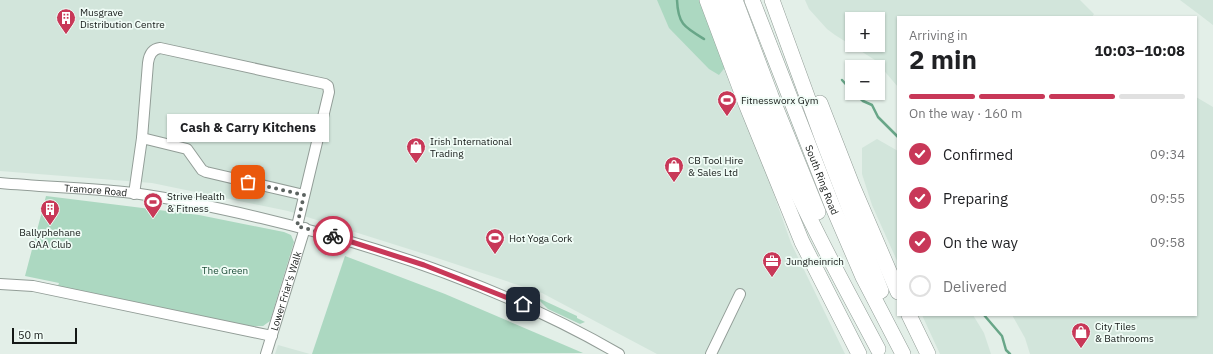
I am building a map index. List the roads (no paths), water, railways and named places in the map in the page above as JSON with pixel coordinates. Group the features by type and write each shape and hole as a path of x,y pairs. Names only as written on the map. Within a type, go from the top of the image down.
{"highway":[{"path":"707,0 746,104 802,242 859,354"},
{"path":"720,0 781,155 808,216 879,351"},
{"name":"South Ring Road","path":"735,0 814,205 879,351"},
{"name":"South Ring Road","path":"752,0 832,205 863,277 904,352"},
{"path":"766,0 800,101 840,206 904,352"},
{"path":"772,0 822,140 904,352"},
{"path":"780,0 852,185 897,290"},
{"path":"909,316 928,354"}],"street":[{"name":"Lower Friar's Walk","path":"142,138 148,63 152,52 156,49 160,48 325,84 328,86 329,92 304,195 301,227 266,354"},
{"path":"134,194 142,138 187,149 202,170 206,172 304,195"},
{"name":"Tramore Road","path":"0,183 71,187 180,200 301,227 404,258 461,279 523,304 570,326 619,354"},
{"path":"0,284 33,286 272,336"},
{"path":"711,354 740,294"}],"waterway":[{"path":"677,0 679,15 683,24 704,39"},
{"path":"842,80 845,83"},
{"path":"862,100 872,105 878,117 897,136"},
{"path":"985,316 1002,336 1006,350 1010,354"}],"place":[{"name":"Musgrave Distribution Centre","path":"66,35"},
{"name":"Fitnessworx Gym","path":"727,117"},
{"name":"Irish International Trading","path":"416,164"},
{"name":"Cash & Carry Kitchens","path":"248,182"},
{"name":"CB Tool Hire & Sales Ltd","path":"674,183"},
{"name":"Strive Health & Fitness","path":"153,219"},
{"name":"Ballyphehane GAA Club","path":"50,226"},
{"name":"Hot Yoga Cork","path":"495,255"},
{"name":"Jungheinrich","path":"772,278"},
{"name":"City Tiles & Bathrooms","path":"1081,349"}],"park label":[{"name":"The Green","path":"225,270"}]}
